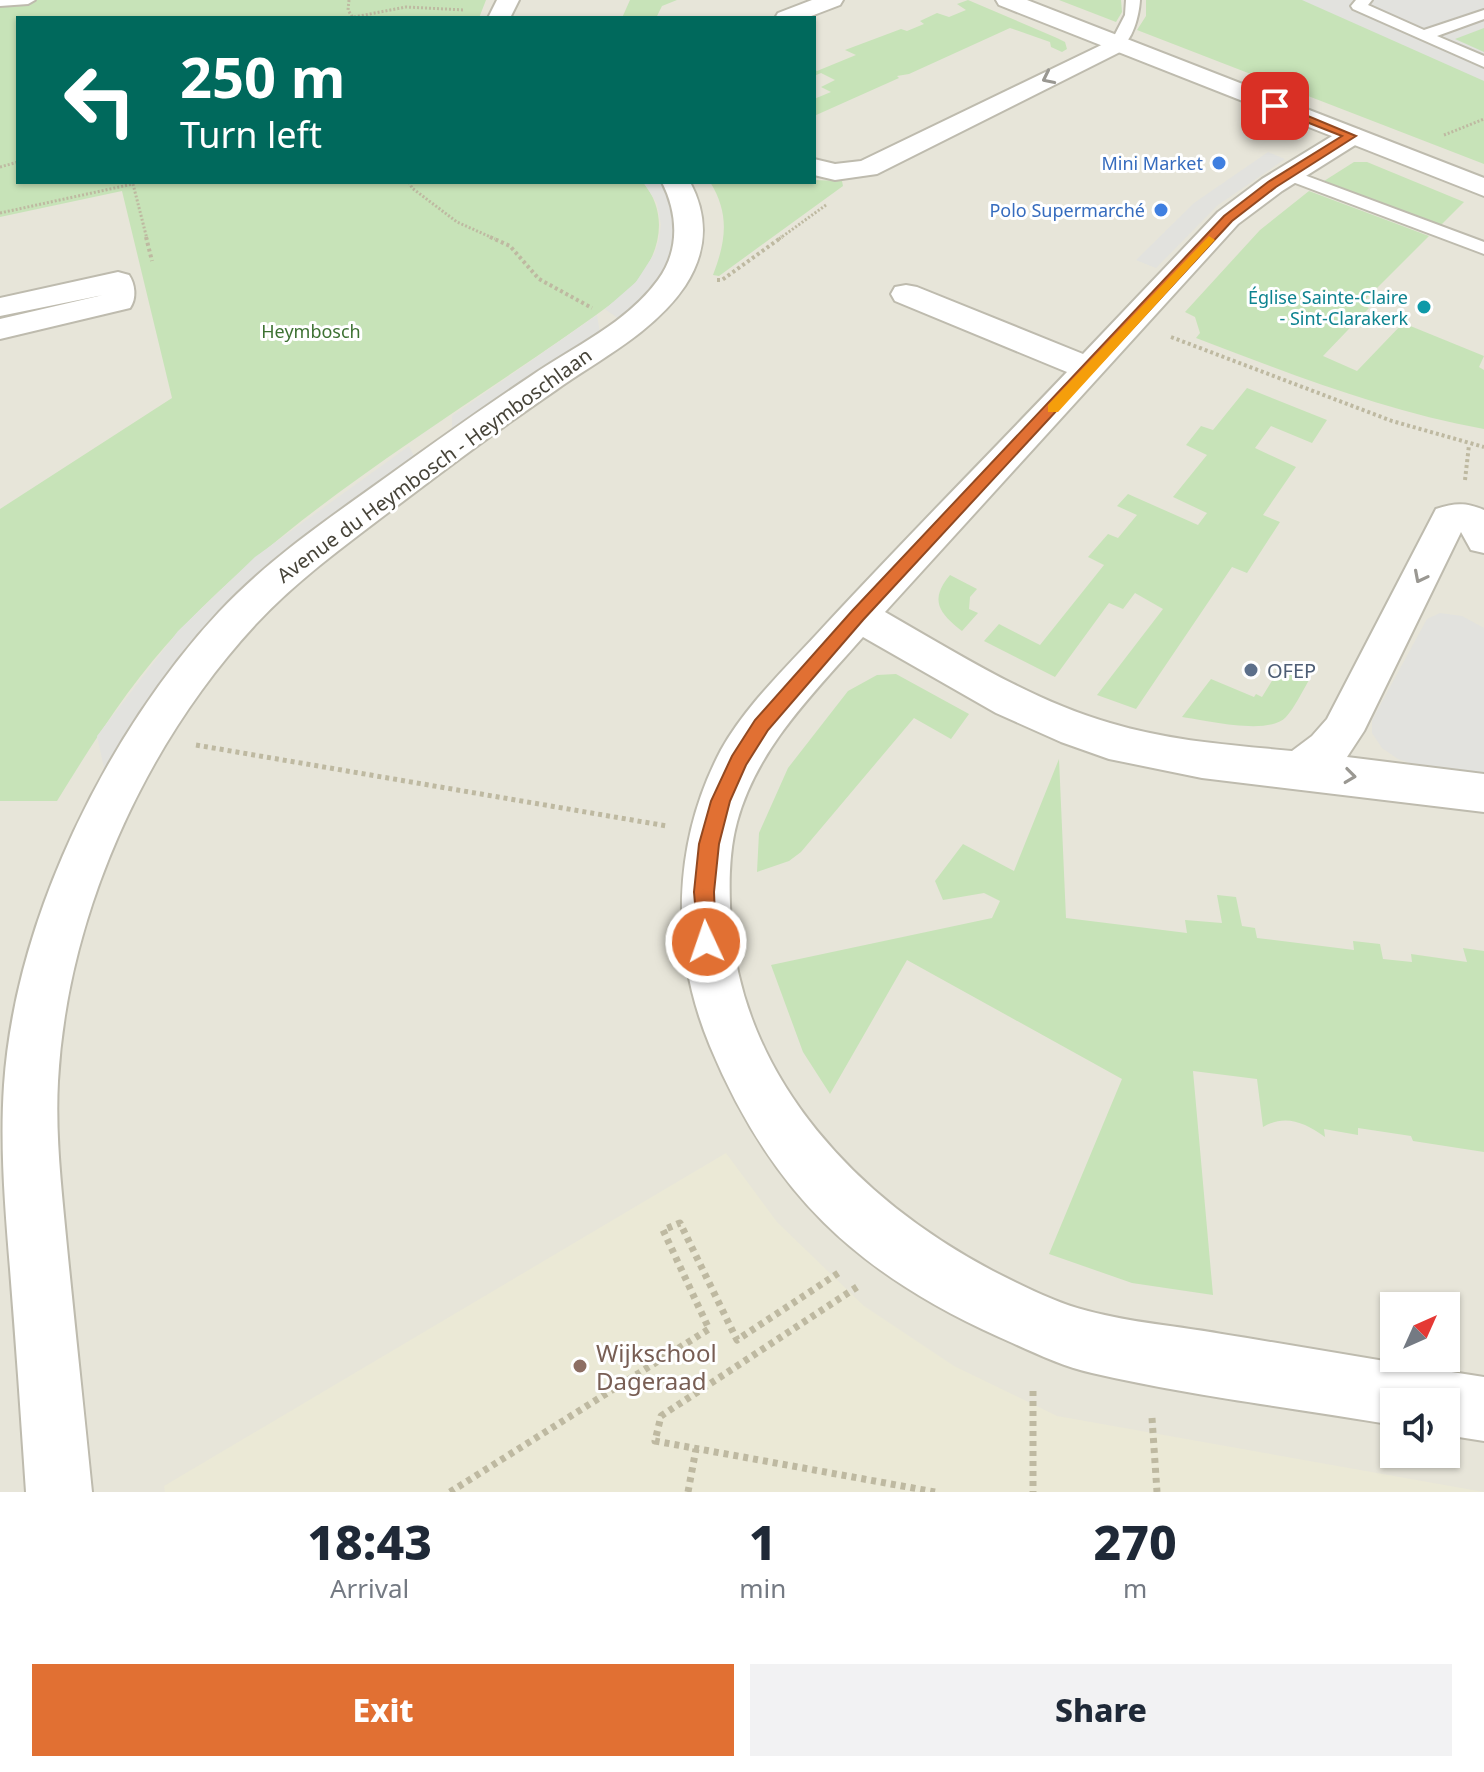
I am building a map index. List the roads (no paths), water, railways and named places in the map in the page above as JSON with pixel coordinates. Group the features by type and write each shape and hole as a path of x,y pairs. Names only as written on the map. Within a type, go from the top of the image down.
{"street":[{"path":"791,16 832,0"},
{"path":"1007,0 1484,188"},
{"path":"816,167 835,172 867,168 1118,44"},
{"path":"1351,136 1288,174 1228,218 858,615 761,725 738,761 720,801 709,844 705,876 706,942 716,995 735,1048 762,1102 800,1154 878,1233 976,1296 1032,1322 1088,1342 1380,1391"},
{"name":"Avenue du Heymbosch - Heymboschlaan","path":"59,1492 31,1171 31,1078 44,995 66,918 118,792 148,737 195,669 267,588 304,556 448,449 624,326 668,289 685,258 692,225 677,184"},
{"path":"0,307 118,281 119,301 0,329"},
{"path":"906,294 1090,369"},
{"path":"1296,770 1318,759 1332,747 1342,731 1449,518 1457,515 1471,519 1480,527 1484,540"},
{"path":"858,615 988,688 1049,718 1109,741 1177,756 1484,793"},
{"path":"1460,1405 1484,1409"}],"lane":[{"path":"0,2 28,0"},
{"path":"1118,44 1129,24 1133,0"},
{"path":"1365,0 1358,6 1484,62"},
{"path":"1424,35 1484,14"},
{"path":"1288,174 1484,248"}],"place":[{"name":"Mini Market","path":"1219,163"},
{"name":"Polo Supermarché","path":"1161,210"},
{"name":"Église Sainte-Claire - Sint-Clarakerk","path":"1424,307"},
{"name":"OFEP","path":"1251,670"},
{"name":"Wijkschool Dageraad","path":"580,1366"}],"park label":[{"name":"Heymbosch","path":"311,331"}]}
